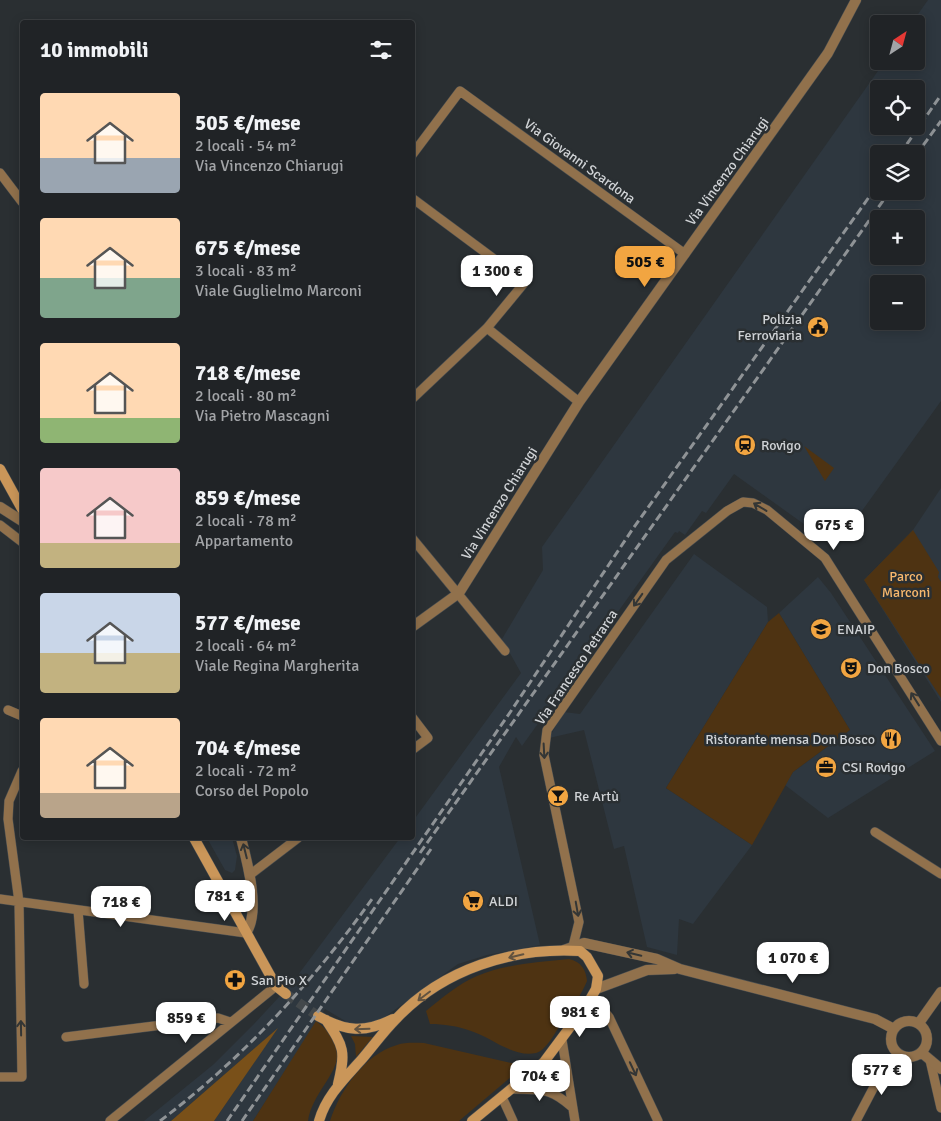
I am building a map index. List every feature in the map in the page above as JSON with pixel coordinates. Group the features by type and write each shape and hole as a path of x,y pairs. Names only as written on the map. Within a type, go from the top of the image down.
{"main road":[{"path":"0,469 20,505"},
{"path":"195,840 276,986 286,994"},
{"path":"319,1121 324,1106 338,1087 398,1017 452,976 475,965 531,952 569,948 580,951 587,957 598,976 596,989 588,1003 544,1062 472,1121"},
{"path":"338,1087 344,1059 340,1041 322,1018 362,1030 376,1027 398,1017"}],"street":[{"name":"Via Vincenzo Chiarugi","path":"459,593 578,402 828,53 856,0"},
{"name":"Via Giovanni Scardona","path":"415,151 460,91 685,254"},
{"path":"0,173 20,199"},
{"path":"415,200 525,282 487,328 415,396"},
{"path":"487,328 578,402"},
{"name":"Via Francesco Petrarca","path":"569,948 579,922 548,780 544,741 551,723 666,560 727,511 743,502 753,502 767,510 825,558 941,741"},
{"path":"0,507 20,520"},
{"path":"0,525 20,540"},
{"path":"415,542 505,651"},
{"path":"415,625 459,593"},
{"path":"8,710 20,715"},
{"path":"415,721 428,738 415,748"},
{"path":"0,1077 22,1077 19,902 8,819 9,801 20,776"},
{"path":"875,832 941,874"},
{"path":"0,899 246,933 252,915 251,874 242,840"},
{"path":"251,874 295,840"},
{"path":"78,910 84,984"},
{"path":"569,948 584,943 656,959 680,969 875,1019 894,1029"},
{"path":"596,989 647,970 680,969"},
{"path":"110,1121 276,986"},
{"path":"919,1023 941,992"},
{"path":"588,1003 601,1007 609,1017 658,1121"},
{"path":"66,1037 218,1018 230,1022"},
{"path":"902,1022 919,1023 926,1031 928,1037 926,1048 922,1053 910,1057 898,1054 891,1039 894,1029 902,1022"},
{"path":"562,1040 575,1121"},
{"path":"922,1053 941,1069"},
{"path":"856,1121 876,1083 898,1054"},
{"path":"930,1060 941,1108"},
{"path":"512,1089 547,1089 558,1094 572,1107"},
{"path":"502,1097 513,1121"}],"shaded area":[{"path":"928,0 941,0 941,401 836,547 734,474 706,513 702,511 685,535 679,531 678,533 675,532 522,746 516,737 499,767 540,945 487,955 458,964 378,1022 359,1025 347,1022 325,1009 253,1121 214,1121 276,1030 171,1121 144,1121 214,1064 292,983 399,840 415,840 415,818 521,673 502,639 543,570 542,547 870,82 870,135 925,135 925,80 872,80 879,70 925,70 925,15 917,15"},
{"name":"Parco Marconi","path":"941,488 941,702 864,580 913,530"},
{"path":"694,554 767,607 768,622 666,788 752,845 693,924 679,919 677,955 647,947 624,846 614,849 584,730 549,738 564,712 580,714"},
{"path":"818,577 831,593 935,751 828,818 785,785 793,772 850,730 779,613"},
{"path":"208,840 233,840 237,856 235,870 232,873 225,870"},
{"path":"278,1028 214,1121 171,1121"}],"green space":[{"path":"804,446 834,468 825,481"},
{"name":"Parco Marconi","path":"913,530 939,572 938,577 941,582 941,698 864,580"},
{"path":"779,613 850,730 793,772 752,845 666,788 768,622"},
{"path":"569,959 577,962 582,967 587,981 579,998 550,1040 544,1048 536,1053 519,1053 466,1029 430,1024 426,1011 470,979 511,966"},
{"path":"316,1021 330,1035 337,1047 337,1059 333,1070 312,1107 308,1121 253,1121"},
{"path":"351,1036 373,1037 356,1057 355,1044"},
{"path":"424,1043 524,1066 459,1121 330,1121 334,1109 347,1086 374,1056 400,1044"}],"tunnel":[{"path":"286,994 318,1016"}],"railway":[{"path":"906,145 941,95"},
{"path":"923,145 941,121"},
{"path":"227,1121 511,711 632,530 870,196"},
{"path":"420,853 884,200"},
{"path":"242,1121 431,849"},
{"path":"160,1121 219,1072 274,1018 325,960 372,899"}],"place":[{"name":"Polizia Ferroviaria","path":"818,327"},
{"name":"Rovigo","path":"745,445"},
{"name":"ENAIP","path":"821,629"},
{"name":"Don Bosco","path":"851,668"},
{"name":"Ristorante mensa Don Bosco","path":"891,739"},
{"name":"CSI Rovigo","path":"826,767"},
{"name":"Re Artù","path":"558,796"},
{"name":"ALDI","path":"473,901"},
{"name":"San Pio X","path":"235,980"}]}
